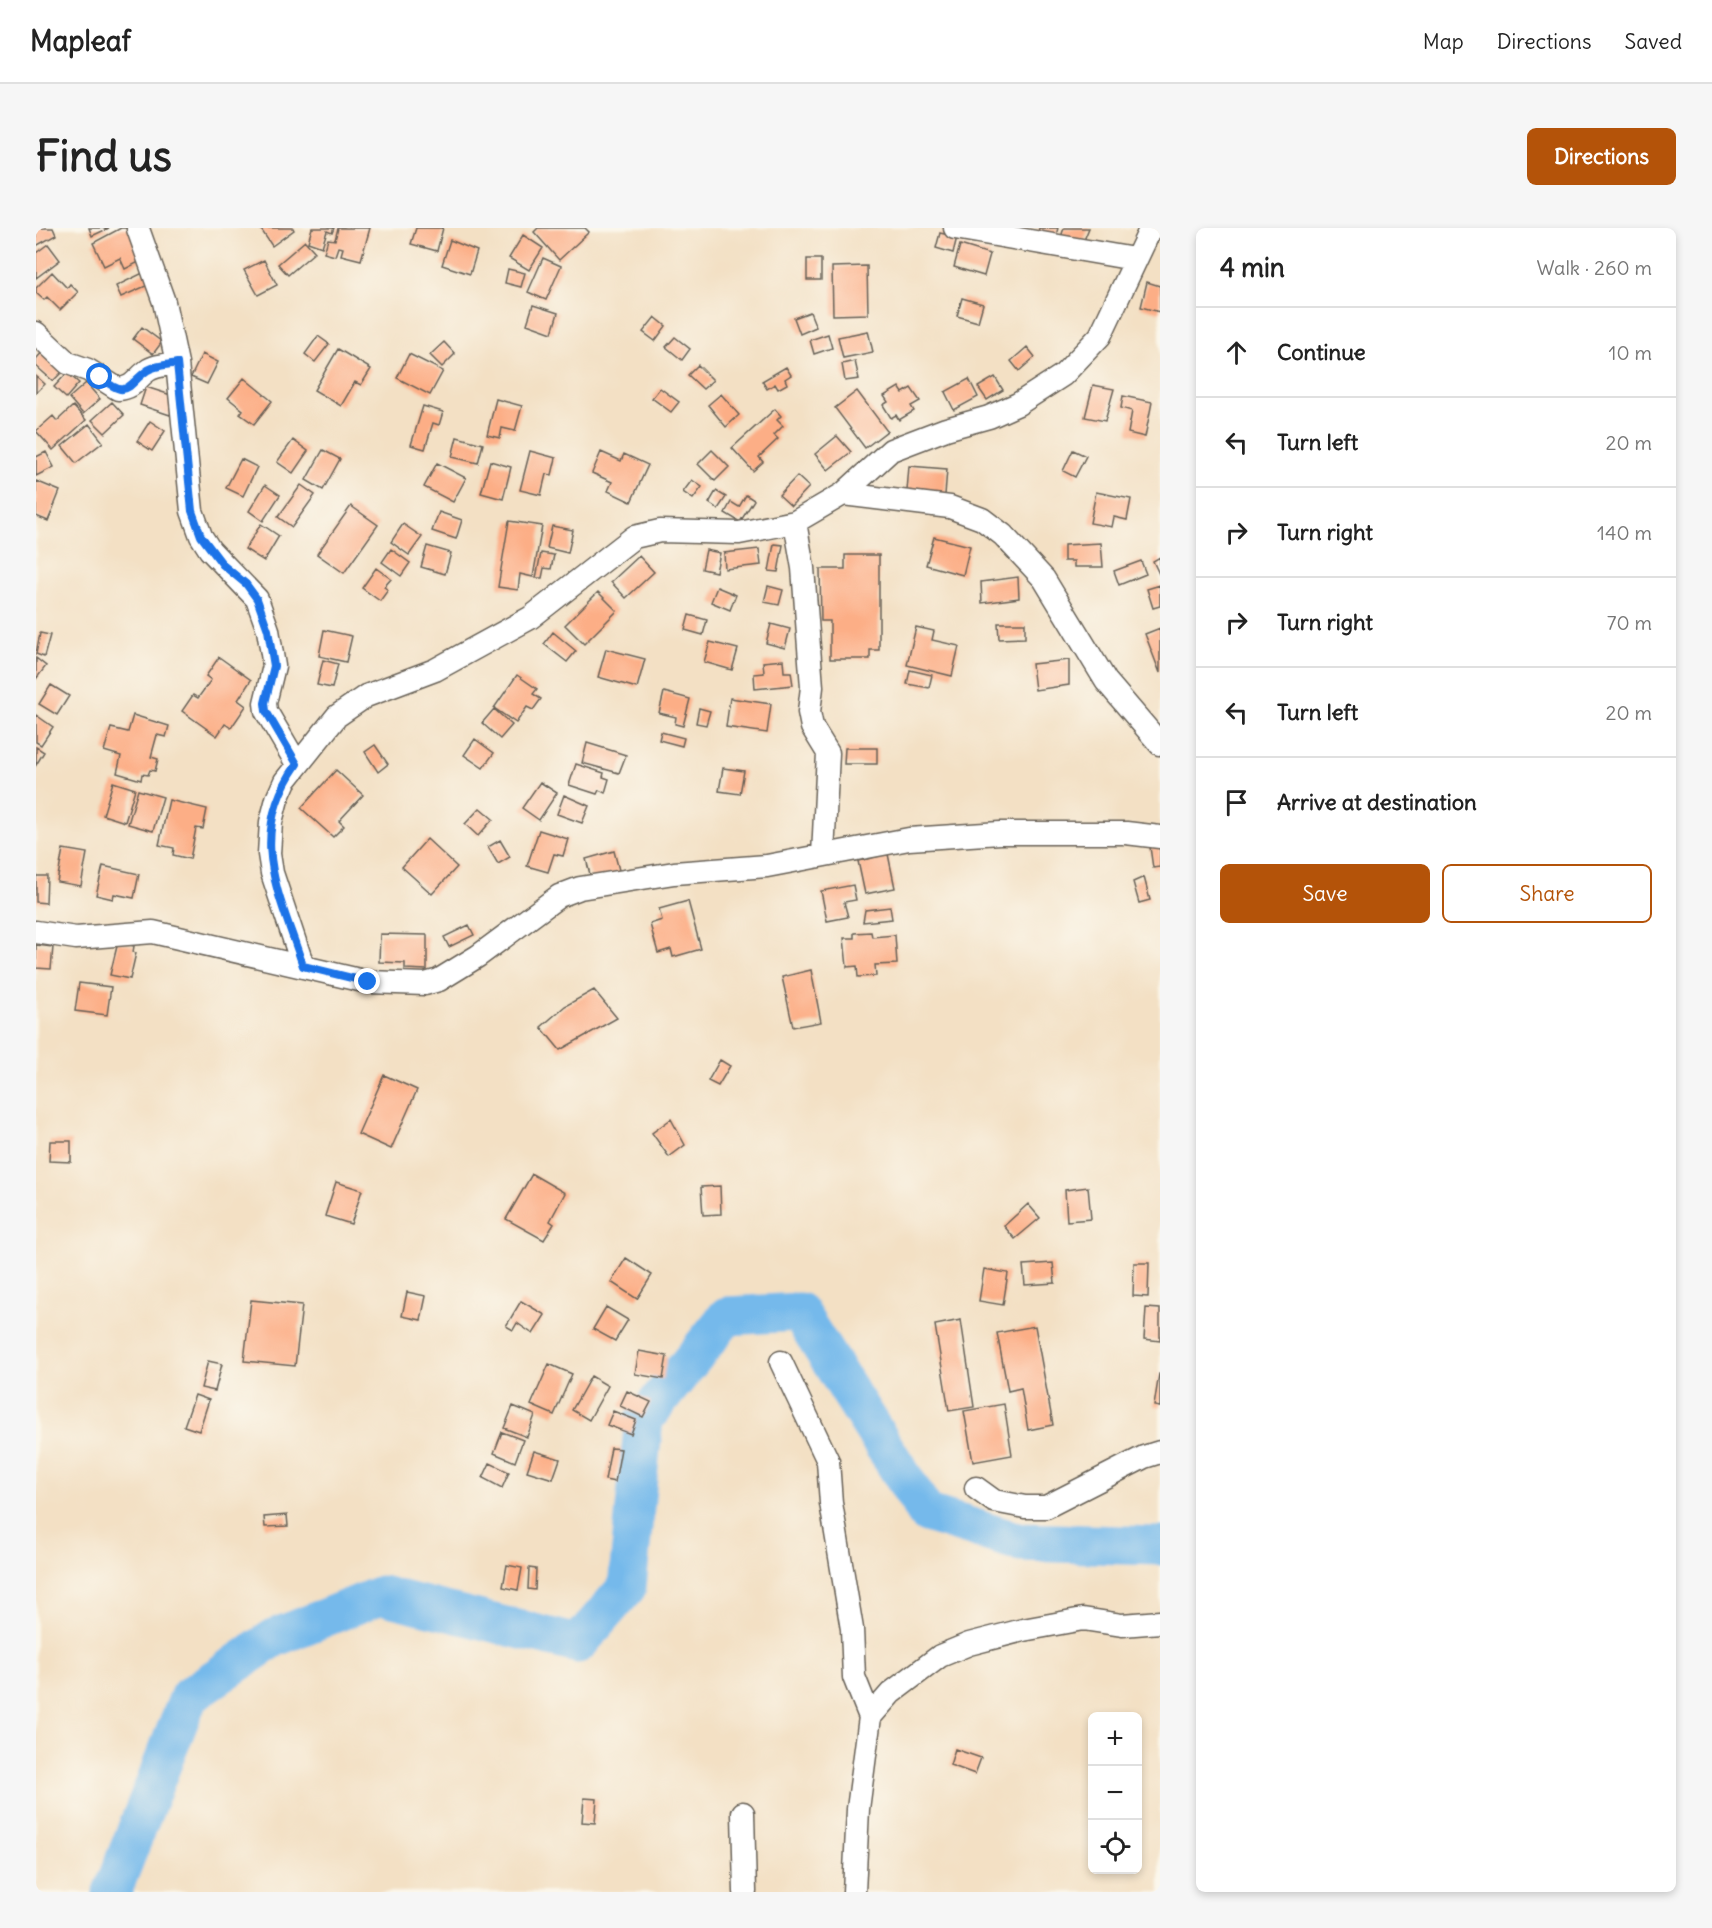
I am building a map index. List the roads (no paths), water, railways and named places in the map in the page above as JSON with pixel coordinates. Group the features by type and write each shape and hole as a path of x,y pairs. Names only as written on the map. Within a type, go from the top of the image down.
{"street":[{"path":"955,228 1134,259"},
{"path":"303,966 272,873 269,854 277,799 297,764 337,717 366,696 435,670 530,618 634,537 660,531 738,533 795,522 843,494 891,450 1008,408 1064,375 1100,336 1150,228"},
{"path":"138,229 164,302 177,363 192,511 201,536 210,550 257,599 273,653 272,681 265,703 266,711 297,764"},
{"path":"36,333 68,363 88,370 118,389 135,384 147,370 177,363"},
{"path":"843,494 950,507 982,519 1003,535 1044,579 1057,604 1106,681 1160,744"},
{"path":"795,522 803,568 812,687 809,712 812,727 828,753 823,855"},
{"path":"36,932 76,938 153,932 368,982 391,985 425,984 439,980 478,956 559,896 580,888 674,873 767,866 909,839 971,835 1126,833 1160,837"},
{"path":"781,1362 828,1461 831,1503 852,1629 854,1677 870,1718 858,1809 854,1892"},
{"path":"976,1488 994,1501 1025,1507 1046,1507 1144,1457 1160,1452"},
{"path":"870,1718 891,1693 939,1656 969,1644 1023,1630 1083,1620 1122,1625 1160,1622"},
{"path":"743,1813 745,1892"}],"waterway":[{"path":"112,1892 189,1696 274,1638 381,1595 578,1644 627,1587 644,1419 727,1316 799,1312 926,1513 1019,1542 1160,1546"}]}
